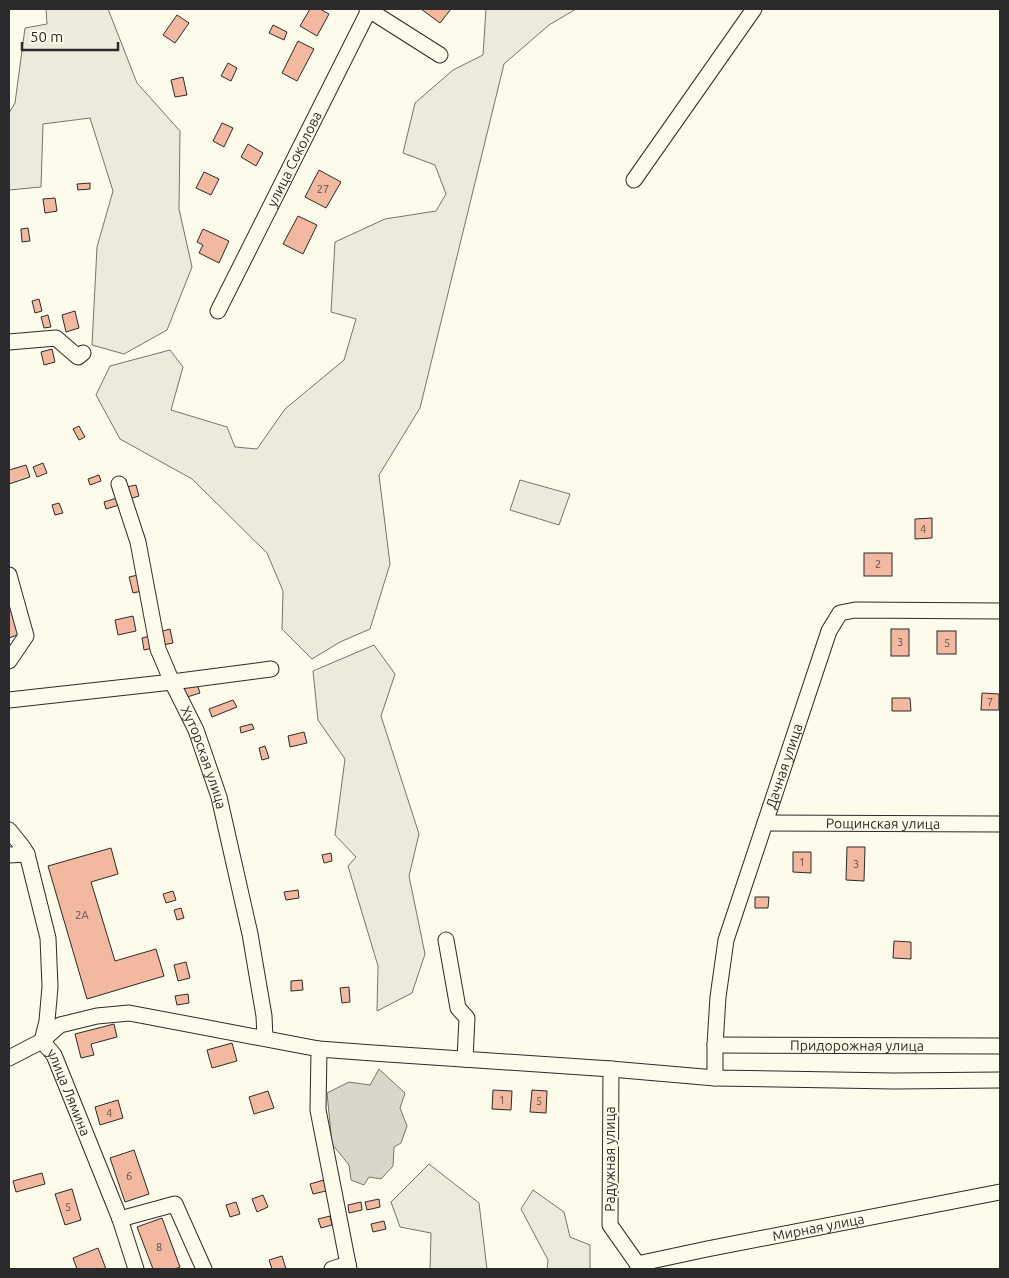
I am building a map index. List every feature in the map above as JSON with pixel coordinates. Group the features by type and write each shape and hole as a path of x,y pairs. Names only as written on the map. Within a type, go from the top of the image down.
{"street":[{"path":"634,180 754,9"},
{"path":"368,10 440,55"},
{"name":"улица Соколова","path":"218,311 368,10"},
{"path":"9,342 56,338 78,357 83,353"},
{"name":"Хуторская улица","path":"119,484 138,542 158,649 196,730 219,797 250,934 264,1016 265,1038"},
{"path":"9,575 26,636 9,661"},
{"name":"Дачная улица","path":"715,1078 718,997 726,940 829,631 840,613 855,610 1000,611"},
{"path":"9,700 272,669"},
{"name":"Рощинская улица","path":"765,823 1000,824"},
{"name":"улица Лямина","path":"9,830 27,854 48,938 50,987 47,1021 42,1041 54,1055 120,1219 136,1269"},
{"path":"9,855 27,854"},
{"path":"446,940 458,1008 467,1018 465,1059"},
{"path":"9,1058 42,1041 60,1025 97,1016 129,1013 319,1049 715,1078 894,1081 1000,1080"},
{"name":"Придорожная улица","path":"715,1045 1000,1046"},
{"path":"319,1049 318,1110 348,1267 332,1269"},
{"name":"Радужная улица","path":"610,1069 610,1225 639,1267"},
{"name":"Мирная улица","path":"639,1267 707,1248 1000,1192"},
{"path":"120,1219 175,1204 204,1269"}],"shaded area":[{"path":"46,9 108,9 137,83 180,131 179,209 192,267 167,330 124,354 92,345 97,247 113,191 90,118 43,124 41,187 9,190 9,113 15,103 25,28 47,24"},
{"path":"486,9 576,9 549,25 504,64 420,408 379,475 390,564 370,629 340,642 312,659 282,629 283,591 267,553 192,479 120,439 96,395 110,366 170,350 183,367 171,410 227,427 235,447 257,449 285,409 344,360 356,319 331,312 335,242 385,219 436,211 446,194 435,165 403,153 415,103 453,70 483,55"},
{"path":"520,480 570,494 559,525 510,510"},
{"path":"374,645 395,674 381,716 419,834 409,876 425,954 412,993 377,1011 378,966 348,866 356,857 335,835 345,759 318,720 313,671"},
{"path":"379,1069 405,1093 400,1108 407,1126 401,1143 394,1147 393,1166 381,1179 369,1177 364,1185 351,1180 349,1165 332,1144 327,1093 349,1082 370,1085"},
{"path":"429,1164 479,1203 487,1269 430,1269 431,1233 400,1227 391,1202"},
{"path":"533,1190 564,1212 570,1237 590,1245 590,1269 547,1269 548,1260 521,1209"}],"building":[{"path":"310,9 320,9 329,14 317,36 300,26"},
{"path":"421,9 451,9 440,23"},
{"path":"177,15 189,23 175,43 163,35"},
{"path":"273,25 287,32 284,40 269,33"},
{"path":"298,41 314,49 297,81 282,73"},
{"path":"228,63 237,68 231,81 221,76"},
{"path":"183,77 187,95 175,97 171,80"},
{"path":"222,123 233,128 224,147 213,141"},
{"path":"248,144 263,153 256,166 241,157"},
{"path":"319,170 341,182 326,208 305,197"},
{"path":"204,172 219,179 211,195 196,188"},
{"path":"90,183 90,189 78,190 77,184"},
{"path":"55,198 57,211 45,213 43,199"},
{"path":"298,216 317,225 303,254 283,244"},
{"path":"28,228 30,241 22,242 21,229"},
{"path":"203,229 229,241 219,263 199,253 203,245 197,242"},
{"path":"39,299 42,311 35,313 32,301"},
{"path":"75,311 79,328 66,332 62,315"},
{"path":"48,315 51,327 44,328 41,317"},
{"path":"52,349 55,362 44,365 41,352"},
{"path":"79,426 85,437 79,440 73,429"},
{"path":"43,463 47,473 37,477 33,467"},
{"path":"26,465 30,477 9,484 9,470"},
{"path":"99,475 101,481 90,485 88,479"},
{"path":"136,485 139,496 129,499 126,487"},
{"path":"117,498 119,505 106,509 104,502"},
{"path":"59,503 63,513 55,515 52,505"},
{"path":"932,518 932,538 915,539 915,519"},
{"path":"864,553 892,553 892,576 864,576"},
{"path":"138,575 142,591 133,593 129,577"},
{"path":"9,602 20,634 9,638"},
{"path":"133,616 136,631 118,635 115,620"},
{"path":"170,629 173,643 163,645 159,632"},
{"path":"891,629 909,629 909,656 891,656"},
{"path":"937,631 956,631 956,654 937,654"},
{"path":"150,636 153,648 144,650 142,638"},
{"path":"197,684 200,693 184,698 181,689"},
{"path":"982,693 999,694 999,710 981,710"},
{"path":"892,698 910,698 911,711 892,711"},
{"path":"233,700 237,707 212,717 209,709"},
{"path":"252,724 254,729 241,733 240,727"},
{"path":"304,732 307,743 290,747 288,736"},
{"path":"265,746 269,758 262,760 259,748"},
{"path":"847,847 865,847 864,881 846,880"},
{"path":"111,848 118,874 91,882 115,961 156,949 164,976 87,999 48,866"},
{"path":"793,852 811,852 811,873 793,872"},
{"path":"331,853 332,861 324,863 322,855"},
{"path":"298,890 299,898 286,900 284,892"},
{"path":"173,891 176,900 166,903 163,894"},
{"path":"755,897 769,897 768,908 755,908"},
{"path":"181,908 184,918 177,920 174,910"},
{"path":"894,941 911,942 911,959 893,958"},
{"path":"186,962 190,978 178,981 174,965"},
{"path":"302,980 303,990 291,991 291,981"},
{"path":"349,987 350,1002 342,1003 340,988"},
{"path":"188,994 189,1003 177,1005 175,996"},
{"path":"114,1024 117,1037 91,1044 94,1055 81,1058 75,1034"},
{"path":"232,1043 237,1061 212,1068 207,1050"},
{"path":"493,1090 512,1091 511,1110 492,1109"},
{"path":"532,1090 547,1091 546,1113 530,1112"},
{"path":"268,1091 274,1108 254,1114 249,1097"},
{"path":"118,1100 123,1118 100,1125 95,1107"},
{"path":"134,1150 149,1194 125,1202 110,1158"},
{"path":"42,1173 45,1184 16,1192 13,1181"},
{"path":"324,1180 326,1191 313,1194 310,1184"},
{"path":"72,1189 81,1220 65,1225 55,1194"},
{"path":"263,1195 268,1207 257,1212 252,1199"},
{"path":"379,1199 380,1207 367,1210 365,1202"},
{"path":"236,1202 240,1214 230,1217 226,1205"},
{"path":"361,1202 362,1210 349,1213 348,1205"},
{"path":"330,1216 332,1225 321,1228 318,1219"},
{"path":"162,1218 180,1267 175,1269 153,1269 137,1227"},
{"path":"384,1221 386,1229 373,1232 371,1224"},
{"path":"98,1248 106,1269 77,1269 73,1258"},
{"path":"282,1256 286,1269 272,1269 269,1260"}]}
